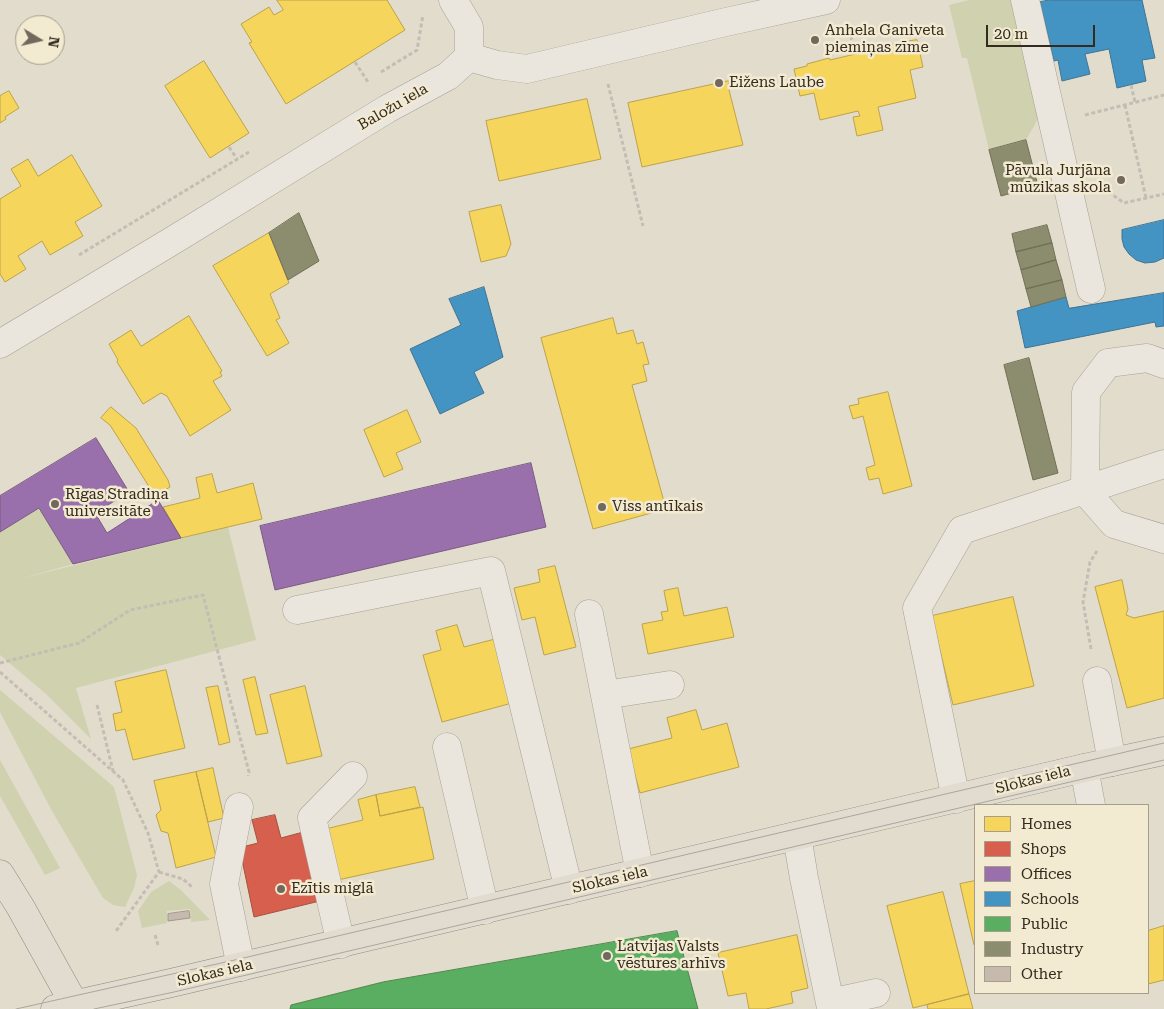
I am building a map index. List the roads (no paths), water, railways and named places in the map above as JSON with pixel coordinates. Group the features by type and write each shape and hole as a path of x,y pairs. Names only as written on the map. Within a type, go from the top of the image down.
{"main road":[{"name":"Slokas iela","path":"69,1008 1164,750"},
{"path":"0,874 21,908 69,1008"}],"street":[{"path":"453,0 469,28 469,57 497,65 527,69 826,0"},
{"path":"1025,0 1091,288"},
{"name":"Baložu iela","path":"0,344 387,109 448,76 469,57"},
{"path":"1164,364 1147,358 1108,363 1086,392 1085,491 1114,524 1164,539"},
{"path":"956,799 918,608 962,530 1164,464"},
{"path":"297,610 491,571 569,890"},
{"path":"589,614 640,873"},
{"path":"1097,682 1112,762"},
{"path":"605,695 670,685"},
{"path":"448,747 485,910"},
{"path":"1084,768 1091,804"},
{"path":"341,944 312,818 353,776"},
{"path":"239,807 224,884 241,967"},
{"path":"797,836 830,1003 876,993"}],"tram line":[{"path":"16,1009 239,959 1164,743"},
{"path":"976,804 1164,760"},
{"path":"94,1009 174,992 974,805"}],"place":[{"name":"Anhela Ganiveta piemiņas zīme","path":"815,40"},
{"name":"Eižens Laube","path":"719,83"},
{"name":"Pāvula Jurjāna mūzikas skola","path":"1121,180"},
{"name":"Rīgas Stradiņa universitāte","path":"55,504"},
{"name":"Viss antīkais","path":"602,507"},
{"name":"Ezītis miglā","path":"281,889"},
{"name":"Latvijas Valsts vēstures arhīvs","path":"607,956"}]}
